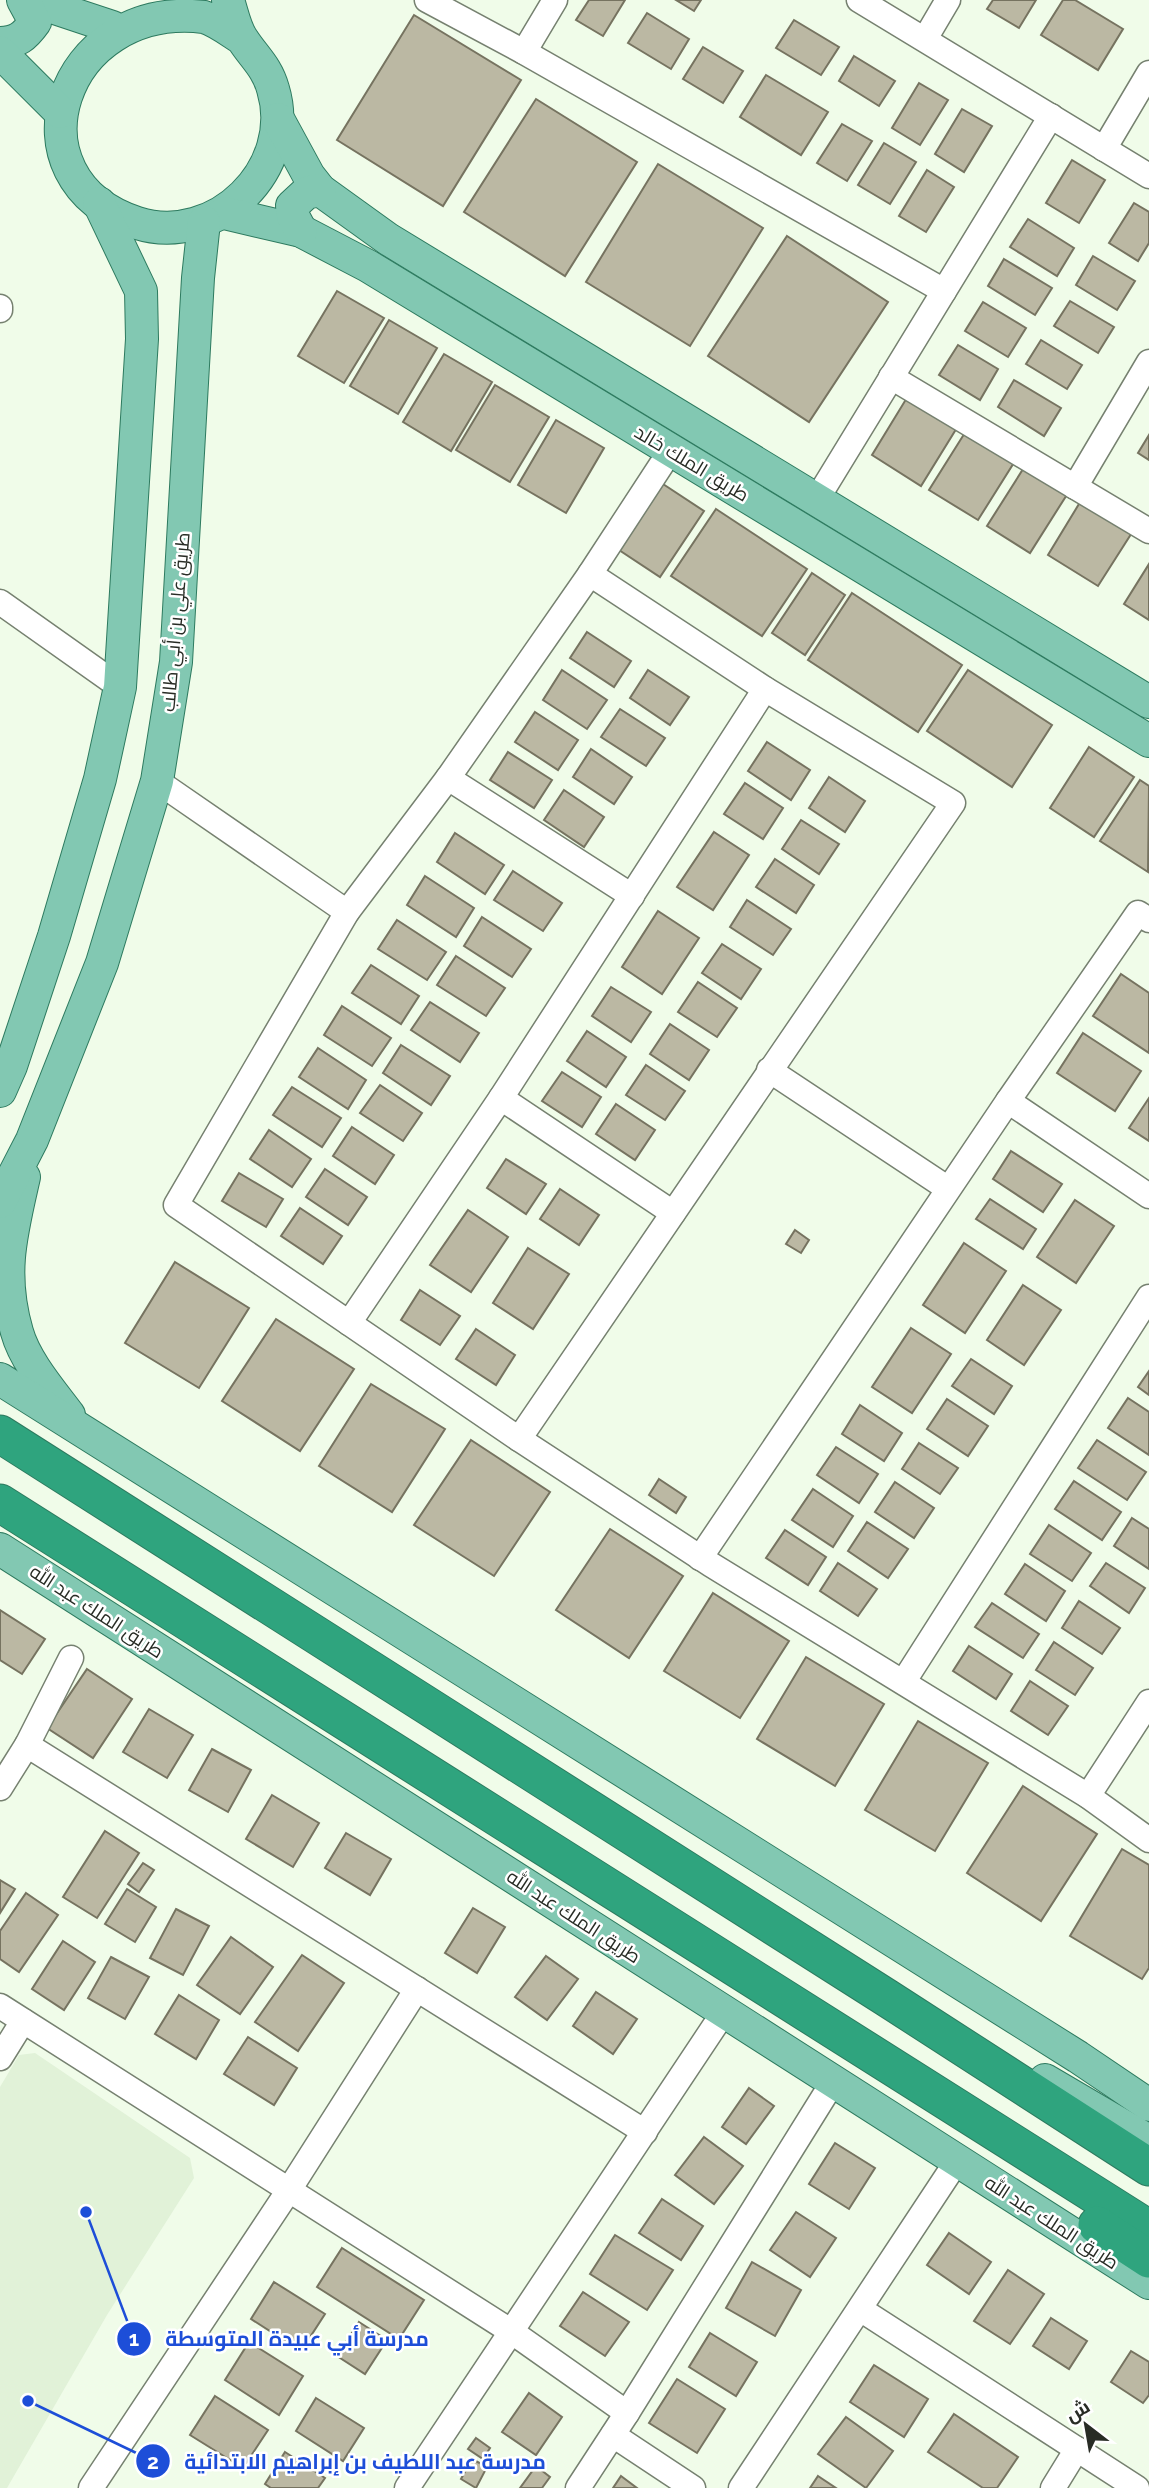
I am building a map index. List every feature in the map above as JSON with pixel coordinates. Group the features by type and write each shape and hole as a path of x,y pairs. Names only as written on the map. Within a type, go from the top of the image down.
{"highway":[{"path":"0,1434 1149,2167"},
{"name":"طريق الملك عبد الله","path":"0,1503 1149,2229"},
{"path":"854,2045 1021,2174 1149,2259"}],"main road":[{"path":"0,43 13,43 27,35 35,22 23,0"},
{"path":"31,0 125,15 168,11 207,18 241,38 261,61 273,89 278,119 271,156 252,188 214,217 176,228 149,226 122,218 99,203"},
{"path":"228,0 241,38"},
{"path":"4,1079 54,936 96,793 120,687 142,339 141,291 99,203 77,177 63,146 60,112 68,79 86,50 125,15"},
{"path":"0,52 60,112"},
{"name":"طريق الملك خالد","path":"278,119 309,176 320,190 388,239 1149,702"},
{"path":"301,231 293,216 292,206 306,193 320,190"},
{"name":"طريق الملك خالد","path":"214,217 301,231 368,266 1149,741"},
{"name":"طريق علي بن أبي طالب","path":"0,1202 32,1140 102,963 157,781 176,662 198,278 214,217"},
{"path":"32,1140 10,1238 6,1276 17,1334 37,1371 78,1427"},
{"path":"0,1379 1078,2057 1149,2105"},
{"path":"0,1405 78,1427"},
{"name":"طريق الملك عبد الله","path":"4,1551 1149,2283"},
{"path":"887,1998 1006,2057 1149,2141"}],"street":[{"path":"427,0 524,52 944,290"},
{"path":"524,52 555,0"},
{"path":"859,0 1149,176"},
{"path":"925,39 948,0"},
{"path":"1104,149 1149,73"},
{"path":"817,499 1051,116"},
{"path":"1075,487 1149,362"},
{"path":"891,377 1149,531"},
{"path":"671,450 590,574 448,778 347,912 176,1205 348,1324 700,1558 1088,1796 1149,1840"},
{"path":"519,1438 953,803 765,689 590,574"},
{"path":"0,602 120,687"},
{"path":"348,1324 501,1098 765,689"},
{"path":"448,778 632,896"},
{"path":"157,781 347,912"},
{"path":"700,1558 947,1188 1138,913 1149,920"},
{"path":"769,1070 947,1188"},
{"path":"501,1098 673,1213"},
{"path":"1008,1101 1149,1196"},
{"path":"904,1681 1149,1297"},
{"path":"0,1788 27,1745 71,1658"},
{"path":"1088,1796 1149,1702"},
{"path":"27,1745 645,2132"},
{"path":"92,2488 289,2190 416,1989"},
{"path":"0,2006 512,2332 627,2413"},
{"path":"407,2488 724,2012"},
{"path":"0,2058 23,2021"},
{"path":"578,2488 833,2082"},
{"path":"741,2488 957,2161"},
{"path":"860,2309 1137,2488"},
{"path":"613,2435 693,2488"},
{"path":"1053,2488 1077,2449"}],"shaded area":[{"path":"35,2053 190,2158 194,2178 107,2315 7,2488 0,2488 0,2087 19,2055"}],"building":[{"path":"589,0 625,0 603,36 576,20"},
{"path":"676,0 701,0 694,11"},
{"path":"993,0 1036,0 1019,28 987,9"},
{"path":"1063,0 1075,0 1123,29 1098,70 1041,35"},
{"path":"647,13 689,39 671,69 628,43"},
{"path":"414,15 521,80 443,206 337,140"},
{"path":"794,20 839,47 821,75 776,48"},
{"path":"703,47 743,71 723,103 683,79"},
{"path":"854,56 895,81 879,106 839,81"},
{"path":"766,75 828,112 801,155 740,117"},
{"path":"919,83 948,100 920,145 892,128"},
{"path":"536,99 637,162 565,276 464,212"},
{"path":"962,109 992,126 964,172 935,154"},
{"path":"842,124 872,141 847,181 817,163"},
{"path":"884,143 916,162 890,204 858,185"},
{"path":"1072,160 1105,180 1079,223 1046,203"},
{"path":"658,164 763,228 690,346 586,282"},
{"path":"927,170 954,187 926,232 899,216"},
{"path":"1134,203 1149,212 1149,243 1138,261 1109,243"},
{"path":"1028,219 1074,248 1057,276 1010,247"},
{"path":"787,236 888,302 809,422 708,356"},
{"path":"1093,256 1135,281 1117,310 1076,285"},
{"path":"1004,259 1052,288 1035,315 988,286"},
{"path":"337,291 384,318 344,383 298,356"},
{"path":"1070,301 1114,327 1098,353 1054,326"},
{"path":"983,302 1026,328 1008,357 965,331"},
{"path":"389,320 437,348 398,414 350,386"},
{"path":"1041,340 1082,365 1067,389 1026,364"},
{"path":"958,345 998,369 980,400 939,375"},
{"path":"444,354 492,382 451,451 403,422"},
{"path":"1014,380 1061,408 1044,436 998,407"},
{"path":"495,385 549,417 510,482 456,450"},
{"path":"908,396 958,426 921,486 872,455"},
{"path":"556,420 604,448 566,513 518,485"},
{"path":"966,431 1015,461 978,520 929,490"},
{"path":"1149,435 1149,460 1138,453"},
{"path":"1025,466 1068,493 1030,553 987,526"},
{"path":"663,484 704,511 660,577 619,550"},
{"path":"1082,499 1133,531 1098,586 1048,555"},
{"path":"716,509 807,569 762,636 671,576"},
{"path":"1149,564 1149,620 1124,604"},
{"path":"812,573 845,595 805,655 772,633"},
{"path":"852,593 962,665 918,732 808,660"},
{"path":"587,632 631,661 614,687 570,658"},
{"path":"562,670 607,700 587,729 543,700"},
{"path":"648,670 689,697 670,725 630,698"},
{"path":"968,670 1052,725 1012,787 927,731"},
{"path":"620,709 665,738 646,766 601,737"},
{"path":"535,712 578,740 558,770 515,742"},
{"path":"767,742 810,770 791,800 748,771"},
{"path":"1089,747 1134,777 1094,837 1050,808"},
{"path":"591,749 632,777 614,804 573,777"},
{"path":"508,752 552,780 534,808 490,780"},
{"path":"829,777 865,801 845,832 809,808"},
{"path":"1140,780 1149,786 1148,872 1100,841"},
{"path":"745,783 783,808 763,839 724,814"},
{"path":"564,790 604,817 584,847 544,820"},
{"path":"801,820 839,844 819,874 782,849"},
{"path":"714,832 749,855 713,910 677,887"},
{"path":"455,833 504,865 485,894 437,862"},
{"path":"775,859 814,885 796,913 756,887"},
{"path":"513,871 562,903 543,931 494,900"},
{"path":"425,876 474,908 456,937 407,905"},
{"path":"747,900 791,929 773,955 730,927"},
{"path":"658,911 699,938 662,994 622,967"},
{"path":"482,917 531,949 512,977 464,946"},
{"path":"397,920 446,952 427,980 378,949"},
{"path":"722,944 761,969 741,999 702,973"},
{"path":"456,956 505,988 486,1016 437,985"},
{"path":"371,965 419,996 401,1024 352,993"},
{"path":"1121,974 1149,993 1149,1053 1093,1016"},
{"path":"698,982 737,1008 717,1037 678,1012"},
{"path":"611,987 651,1012 631,1042 592,1016"},
{"path":"430,1002 479,1033 460,1062 411,1030"},
{"path":"342,1006 391,1038 372,1066 324,1035"},
{"path":"670,1024 709,1050 689,1080 650,1054"},
{"path":"587,1031 626,1057 606,1087 567,1061"},
{"path":"1083,1033 1141,1071 1115,1111 1057,1073"},
{"path":"401,1045 450,1076 431,1105 383,1073"},
{"path":"318,1048 366,1080 348,1109 299,1077"},
{"path":"646,1065 685,1091 665,1120 626,1095"},
{"path":"562,1072 601,1097 582,1127 542,1101"},
{"path":"380,1085 422,1113 403,1141 360,1113"},
{"path":"292,1087 341,1118 322,1147 273,1115"},
{"path":"1149,1098 1149,1141 1129,1128"},
{"path":"616,1104 655,1130 635,1160 596,1134"},
{"path":"352,1127 394,1155 375,1184 333,1156"},
{"path":"269,1130 311,1159 292,1187 250,1159"},
{"path":"1011,1151 1062,1184 1043,1212 993,1179"},
{"path":"506,1159 546,1184 526,1214 487,1188"},
{"path":"325,1169 367,1197 348,1225 306,1197"},
{"path":"239,1173 283,1199 266,1227 222,1201"},
{"path":"560,1189 599,1215 579,1245 540,1219"},
{"path":"990,1199 1036,1229 1023,1249 976,1219"},
{"path":"1075,1200 1114,1226 1076,1283 1037,1257"},
{"path":"300,1208 342,1236 323,1264 281,1236"},
{"path":"468,1210 508,1237 471,1292 430,1265"},
{"path":"795,1230 809,1240 801,1253 786,1244"},
{"path":"964,1243 1006,1271 965,1333 923,1305"},
{"path":"528,1248 569,1274 533,1329 493,1303"},
{"path":"175,1262 249,1308 199,1388 125,1343"},
{"path":"1023,1285 1061,1310 1024,1365 987,1340"},
{"path":"420,1290 460,1316 440,1345 401,1320"},
{"path":"276,1319 354,1369 300,1451 222,1401"},
{"path":"911,1328 951,1354 912,1413 872,1387"},
{"path":"476,1329 515,1355 496,1385 456,1359"},
{"path":"971,1359 1012,1386 994,1414 952,1386"},
{"path":"1149,1371 1149,1395 1138,1387"},
{"path":"371,1384 445,1429 392,1512 319,1466"},
{"path":"1128,1398 1149,1412 1149,1455 1108,1428"},
{"path":"947,1399 988,1426 968,1456 927,1429"},
{"path":"860,1405 902,1433 884,1461 842,1434"},
{"path":"471,1440 550,1492 494,1576 414,1525"},
{"path":"1097,1440 1146,1472 1127,1500 1078,1468"},
{"path":"919,1443 958,1468 940,1494 902,1469"},
{"path":"836,1447 878,1474 859,1503 817,1475"},
{"path":"659,1479 686,1497 676,1513 649,1495"},
{"path":"1074,1481 1121,1512 1102,1540 1055,1509"},
{"path":"895,1482 934,1508 914,1538 875,1512"},
{"path":"813,1489 853,1516 833,1547 792,1520"},
{"path":"1132,1518 1149,1529 1149,1569 1114,1546"},
{"path":"867,1522 908,1549 888,1578 848,1551"},
{"path":"1049,1525 1091,1553 1072,1581 1030,1554"},
{"path":"610,1529 683,1576 629,1658 556,1610"},
{"path":"785,1530 826,1557 808,1585 766,1558"},
{"path":"838,1563 877,1589 858,1616 820,1591"},
{"path":"1106,1563 1145,1588 1129,1613 1090,1586"},
{"path":"1025,1564 1065,1591 1046,1621 1005,1594"},
{"path":"713,1593 789,1641 740,1718 664,1671"},
{"path":"1079,1601 1120,1628 1102,1654 1062,1628"},
{"path":"992,1603 1039,1634 1023,1658 975,1627"},
{"path":"0,1610 45,1639 22,1674 0,1660"},
{"path":"1054,1642 1093,1668 1075,1695 1036,1670"},
{"path":"969,1646 1012,1674 996,1699 953,1671"},
{"path":"806,1657 884,1704 835,1786 757,1739"},
{"path":"87,1669 132,1699 93,1758 47,1728"},
{"path":"1030,1681 1068,1706 1048,1735 1011,1711"},
{"path":"149,1709 193,1735 167,1778 123,1752"},
{"path":"918,1721 988,1763 935,1851 865,1810"},
{"path":"212,1749 251,1770 228,1812 189,1790"},
{"path":"1023,1786 1097,1834 1041,1921 967,1873"},
{"path":"272,1795 319,1823 293,1867 246,1839"},
{"path":"105,1831 139,1853 97,1918 63,1897"},
{"path":"346,1833 391,1859 370,1895 325,1868"},
{"path":"1122,1849 1149,1865 1149,1968 1142,1979 1070,1936"},
{"path":"143,1863 154,1870 139,1892 128,1884"},
{"path":"0,1880 15,1889 0,1913"},
{"path":"127,1889 156,1907 135,1942 105,1924"},
{"path":"26,1893 58,1915 19,1972 0,1959 0,1931"},
{"path":"473,1908 505,1927 477,1973 445,1953"},
{"path":"176,1909 209,1926 183,1975 150,1958"},
{"path":"231,1937 273,1967 240,2014 197,1985"},
{"path":"63,1941 95,1962 64,2010 32,1989"},
{"path":"302,1955 344,1983 298,2051 255,2022"},
{"path":"546,1956 578,1979 547,2020 515,1997"},
{"path":"111,1957 149,1977 125,2019 88,1998"},
{"path":"596,1992 637,2019 613,2054 573,2026"},
{"path":"179,1995 219,2020 196,2059 155,2034"},
{"path":"248,2037 297,2068 274,2105 224,2074"},
{"path":"749,2088 774,2106 746,2144 722,2127"},
{"path":"704,2137 743,2166 714,2204 675,2175"},
{"path":"835,2143 875,2168 849,2209 809,2184"},
{"path":"662,2199 703,2226 681,2260 639,2233"},
{"path":"796,2212 836,2238 810,2277 770,2250"},
{"path":"949,2233 991,2262 969,2294 927,2265"},
{"path":"615,2235 673,2270 647,2310 590,2274"},
{"path":"342,2248 424,2300 399,2339 317,2287"},
{"path":"752,2262 801,2290 775,2336 726,2308"},
{"path":"1008,2270 1044,2294 1010,2344 974,2321"},
{"path":"274,2282 325,2314 301,2351 251,2319"},
{"path":"583,2292 629,2322 605,2356 560,2326"},
{"path":"1051,2318 1087,2341 1069,2369 1033,2346"},
{"path":"359,2322 387,2340 365,2374 337,2356"},
{"path":"710,2333 757,2362 736,2396 689,2367"},
{"path":"249,2342 303,2376 279,2415 225,2380"},
{"path":"1131,2351 1149,2362 1149,2395 1143,2403 1111,2382"},
{"path":"874,2365 928,2399 904,2437 850,2402"},
{"path":"677,2379 725,2409 697,2453 649,2423"},
{"path":"529,2393 562,2417 536,2455 502,2432"},
{"path":"215,2396 268,2430 243,2468 190,2435"},
{"path":"316,2398 364,2428 343,2461 296,2431"},
{"path":"954,2414 1018,2457 997,2488 983,2488 928,2452"},
{"path":"846,2417 893,2451 866,2488 818,2454"},
{"path":"476,2438 490,2448 483,2459 468,2449"},
{"path":"285,2452 325,2478 318,2488 271,2488 265,2484"},
{"path":"472,2459 487,2467 476,2488 461,2479"},
{"path":"536,2466 550,2477 542,2488 520,2488"},
{"path":"621,2476 637,2488 613,2488"},
{"path":"818,2476 836,2488 810,2488"}],"place":[{"name":"مدرسة أبي عبيدة المتوسطة","path":"86,2212"},
{"name":"مدرسة عبد اللطيف بن إبراهيم الابتدائية","path":"28,2401"}]}
